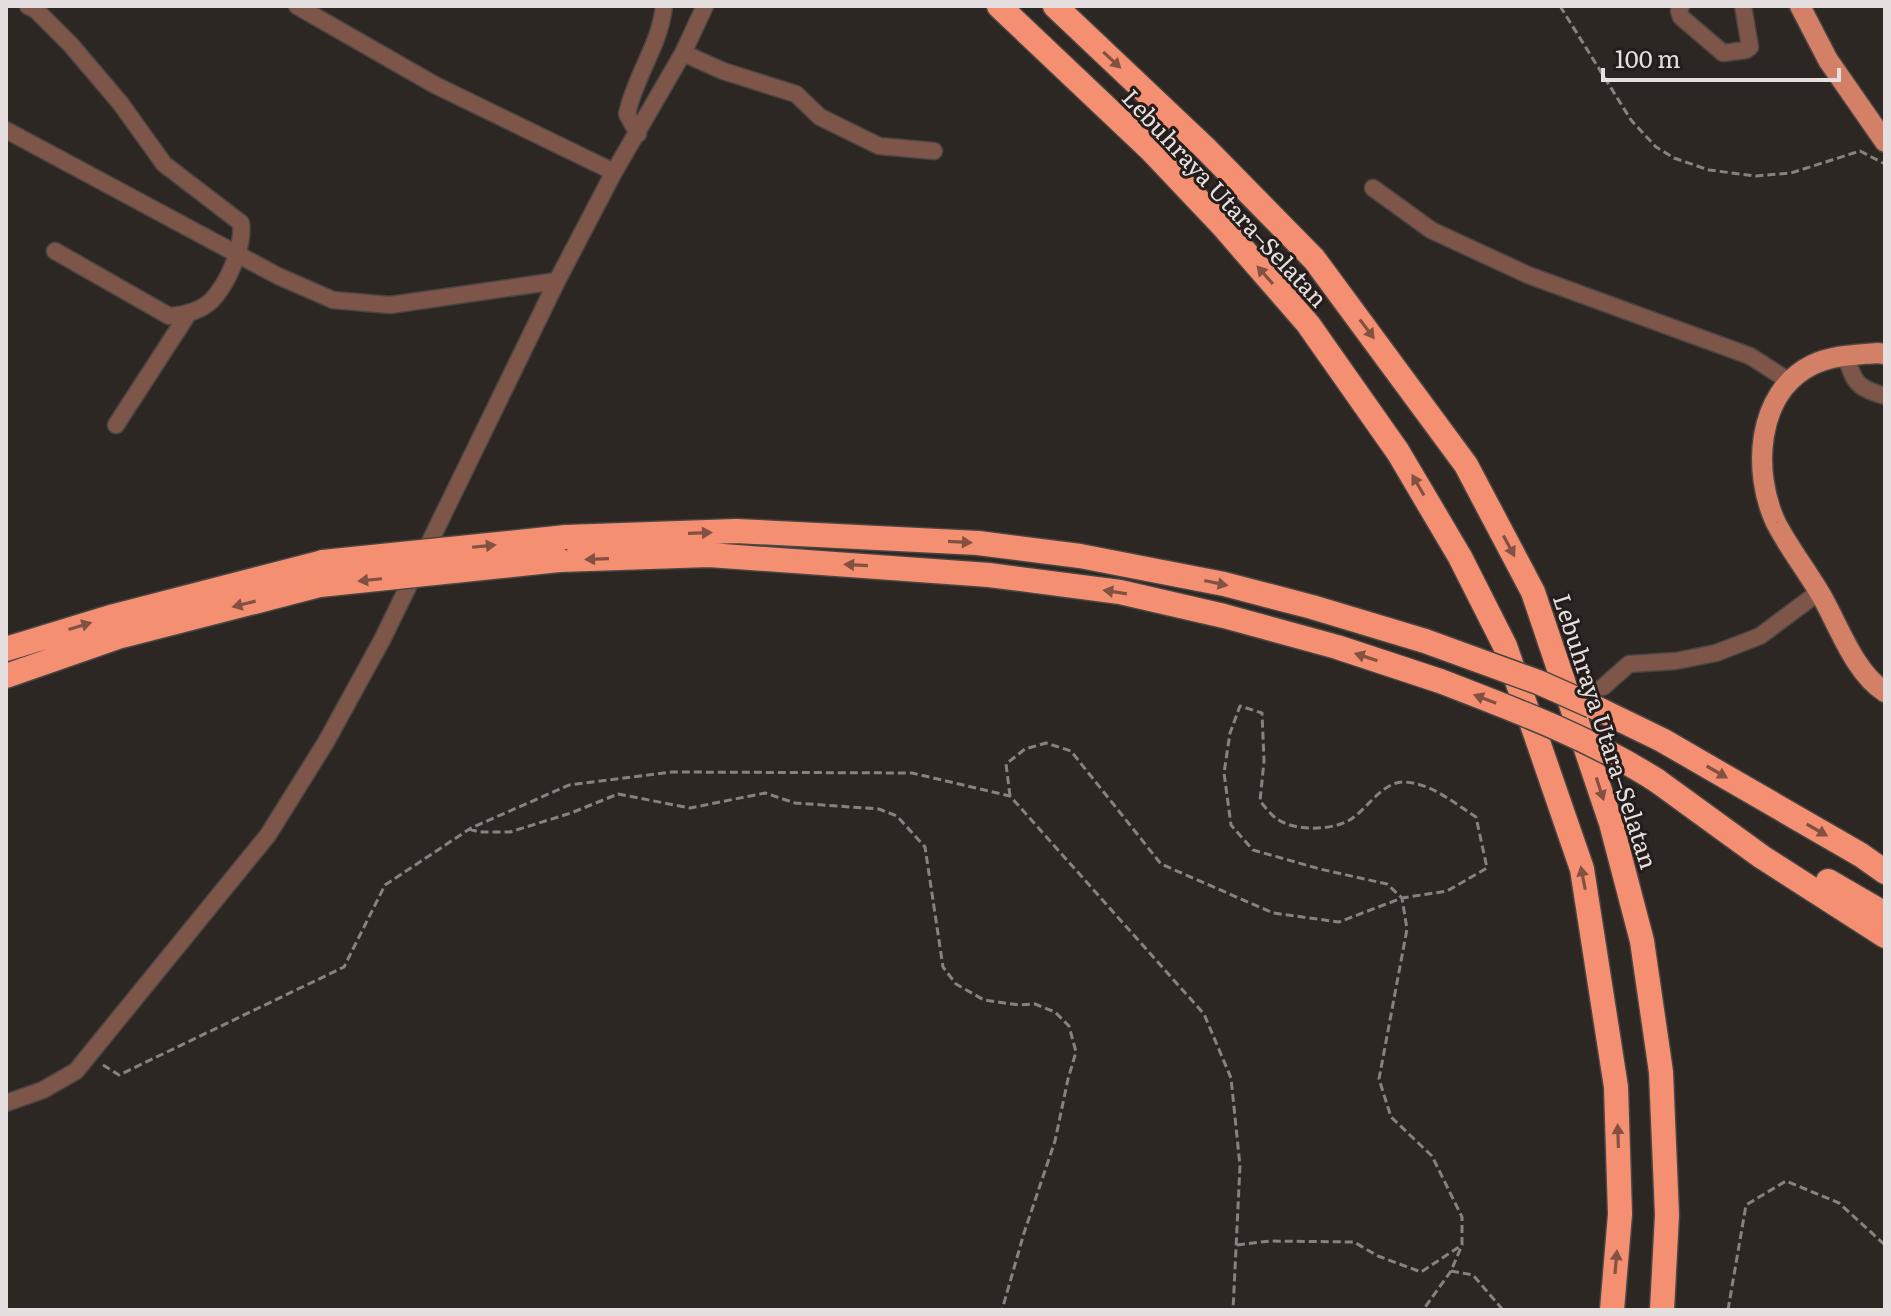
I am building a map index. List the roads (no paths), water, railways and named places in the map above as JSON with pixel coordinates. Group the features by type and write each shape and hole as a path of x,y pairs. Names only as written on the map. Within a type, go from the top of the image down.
{"highway":[{"name":"Lebuhraya Utara–Selatan","path":"999,6 1151,150 1222,225 1308,324 1398,452 1460,557 1505,646 1582,869 1616,1087 1620,1214 1612,1310"},
{"name":"Lebuhraya Utara–Selatan","path":"1055,6 1205,148 1314,259 1466,465 1533,592 1611,823 1642,941 1661,1072 1667,1215 1662,1310"},
{"path":"6,649 114,616 321,573 736,531 978,543 1080,556 1224,584 1425,641 1538,682 1662,740 1873,858 1885,872"},
{"path":"562,549 709,555 975,573 1120,592 1337,647 1440,681 1612,753 1885,914"},
{"path":"6,676 321,573"},
{"path":"1656,780 1762,857 1885,936"}],"main road":[{"path":"1800,6 1828,60 1885,142"},
{"path":"1885,354 1827,359 1789,381 1771,408 1765,427 1763,475 1776,522 1857,660 1885,692"}],"street":[{"path":"28,6 36,10 71,45 121,104 164,164 241,223 242,231 225,280 210,301 188,314 169,316 55,251"},
{"path":"297,6 435,85 614,172"},
{"path":"638,134 627,114 631,94 657,40 664,6"},
{"path":"6,1103 43,1090 76,1071 268,835 326,742 382,640 557,281 614,172 683,53 705,6"},
{"path":"1681,6 1681,17 1723,53 1750,47 1743,6"},
{"path":"683,53 723,71 796,94 820,117 879,146 934,151"},
{"path":"6,130 278,276 333,300 390,305 557,281"},
{"path":"1373,188 1431,230 1528,275 1750,356 1789,381"},
{"path":"116,425 188,314"},
{"path":"1846,356 1852,377 1862,389 1885,396"},
{"path":"1603,687 1629,664 1676,661 1716,653 1760,636 1819,592"}]}
